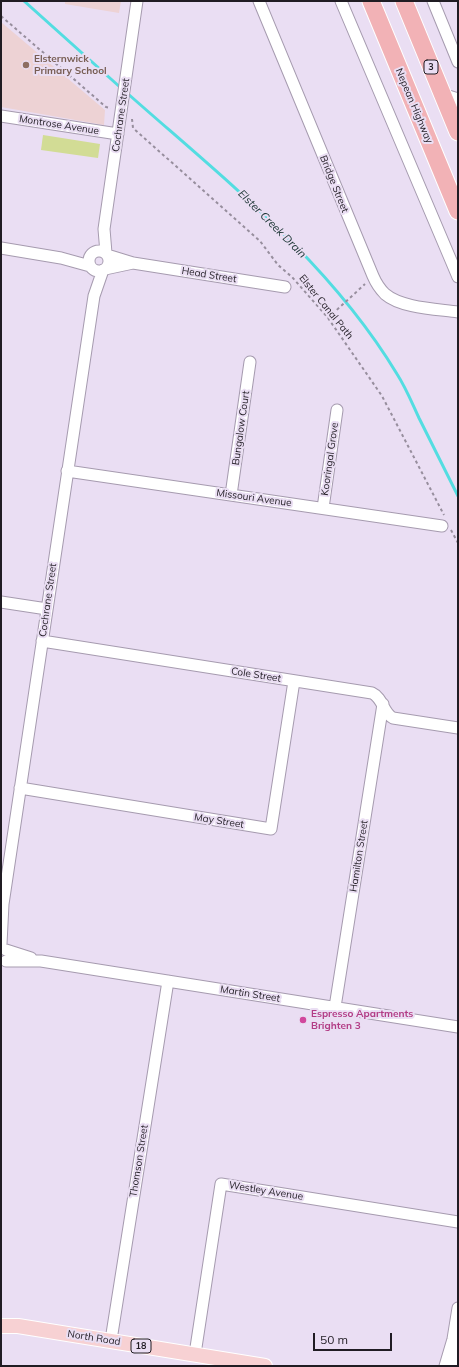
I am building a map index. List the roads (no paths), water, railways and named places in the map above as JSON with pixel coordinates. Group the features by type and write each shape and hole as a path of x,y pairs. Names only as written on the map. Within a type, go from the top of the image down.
{"highway":[{"name":"Nepean Highway","path":"371,1 458,210"},
{"name":"3","path":"404,1 450,96 458,132"}],"main road":[{"name":"North Road","path":"1,1320 18,1326"},
{"name":"North Road","path":"1,1326 18,1326 111,1340 256,1365"}],"street":[{"name":"Cochrane Street","path":"3,963 2,907 118,134 118,110 128,66 137,1"},
{"name":"Bridge Street","path":"259,1 378,286 384,293 397,301 458,312"},
{"path":"340,1 458,277"},
{"path":"433,1 458,62"},
{"name":"Montrose Avenue","path":"1,116 118,134"},
{"name":"Head Street","path":"1,248 61,258 133,263 286,287"},
{"name":"Bungalow Court","path":"231,495 250,362"},
{"name":"Kooringal Grove","path":"323,508 337,410"},
{"name":"Missouri Avenue","path":"67,471 445,524"},
{"path":"1,602 47,609"},
{"name":"Cole Street","path":"42,641 372,693 378,697 388,714 393,718 458,728"},
{"name":"May Street","path":"20,788 271,829 294,681"},
{"name":"Hamilton Street","path":"335,1007 382,704"},
{"name":"Martin Street","path":"3,946 41,961"},
{"name":"Martin Street","path":"3,963 41,961 458,1027"},
{"name":"Thomson Street","path":"111,1340 168,981"},
{"name":"Westley Avenue","path":"195,1354 220,1184 458,1222"},
{"path":"445,1366 453,1339 458,1308"},
{"path":"453,1339 454,1366"}],"waterway":[{"name":"Elster Creek Drain","path":"24,1 121,88"},
{"name":"Elster Creek Drain","path":"127,93 201,157 273,223 340,295 370,333 400,379 458,496"}],"place":[{"name":"Elsternwick Primary School","path":"26,65"},
{"name":"Espresso Apartments Brighten 3","path":"303,1020"}]}
